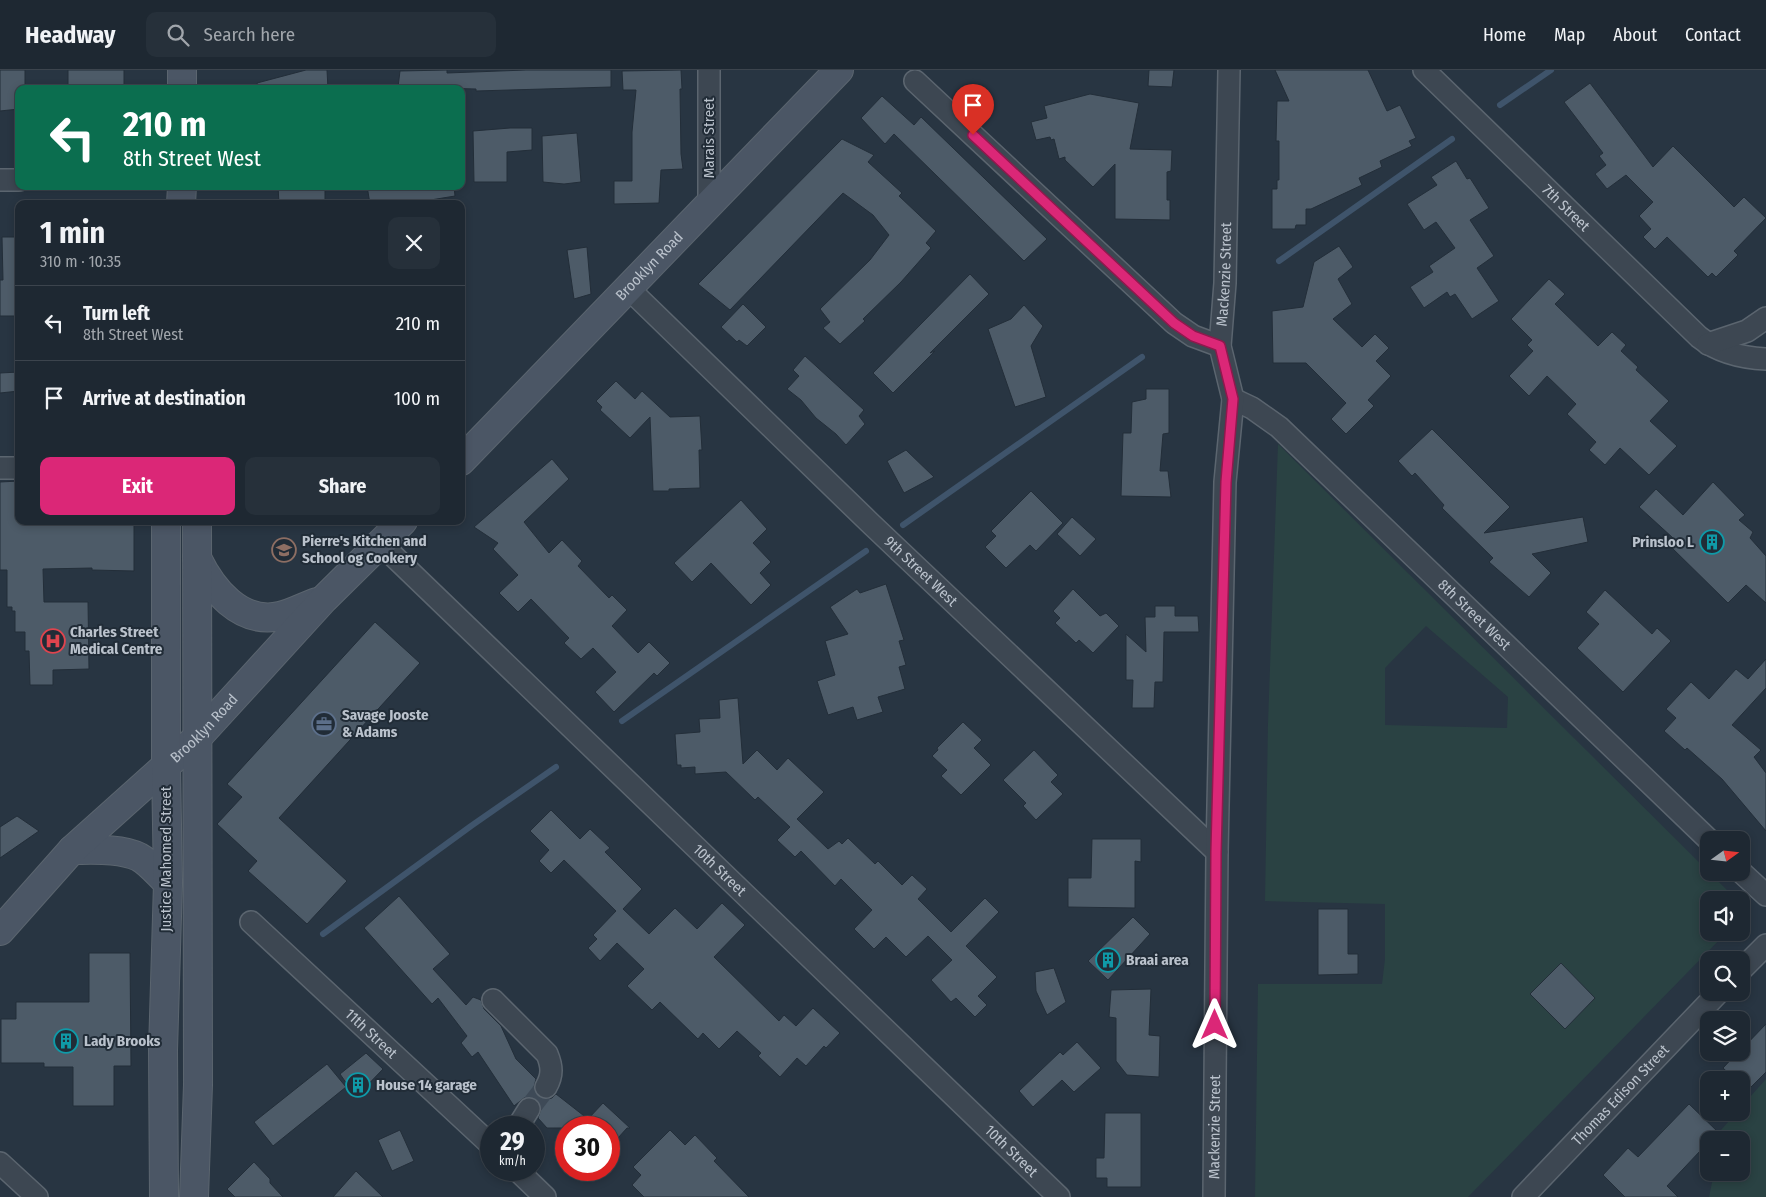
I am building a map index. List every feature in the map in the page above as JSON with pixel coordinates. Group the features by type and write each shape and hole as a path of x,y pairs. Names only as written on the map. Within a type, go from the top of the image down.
{"main road":[{"path":"182,70 182,85"},
{"name":"Brooklyn Road","path":"465,458 839,70"},
{"name":"Justice Mahomed Street","path":"164,1197 163,1050 168,883 166,525"},
{"path":"194,1197 198,1085 196,525"},
{"name":"Brooklyn Road","path":"0,931 72,850 198,737 324,599 399,525"},
{"path":"197,556 206,576 227,601 241,610 258,616 280,616 324,599"},
{"path":"72,850 123,852 138,857 148,863 168,883"}],"street":[{"name":"Marais Street","path":"708,70 709,206"},
{"name":"Mackenzie Street","path":"1214,1197 1216,852 1226,482 1233,399 1220,346 1225,284 1229,70"},
{"name":"7th Street","path":"1424,70 1676,316 1708,344 1738,355 1766,359"},
{"path":"915,81 1174,323 1193,336 1220,346"},
{"path":"0,180 15,180"},
{"name":"9th Street West","path":"629,289 893,545 1216,852"},
{"path":"1708,344 1747,331 1766,318"},
{"name":"8th Street West","path":"1233,399 1252,408 1279,427 1700,831"},
{"path":"0,468 15,468"},
{"name":"10th Street","path":"381,544 1059,1197"},
{"path":"1750,880 1766,895"},
{"name":"11th Street","path":"252,922 480,1135"},
{"path":"1750,961 1766,945"},
{"path":"494,1000 547,1054 550,1060 552,1077 546,1087"},
{"name":"Thomas Edison Street","path":"1523,1197 1711,1001"},
{"path":"524,1116 529,1109"},
{"path":"0,1164 37,1197"},
{"path":"528,1181 545,1197"}],"green space":[{"path":"1278,444 1700,863 1700,881 1718,881 1728,891 1700,891 1700,941 1718,941 1708,951 1700,951 1700,960 1468,1197 1255,1197 1258,984 1382,984 1385,959 1385,904 1265,901 1268,723","holes":["1426,626 1508,697 1507,728 1385,725 1385,668"]},
{"path":"1766,1079 1766,1197 1709,1197 1712,1181 1750,1181 1750,1131 1721,1131 1729,1121 1750,1121 1750,1097"}],"building":[{"path":"0,70 25,70 25,85 15,85 15,109 0,111"},
{"path":"68,70 124,70 124,85 68,85"},
{"path":"306,70 327,70 328,85 257,85 257,83"},
{"path":"447,70 447,73 526,70 611,70 611,87 476,91 476,89 465,89 465,85 398,85 400,71"},
{"path":"681,70 681,154 683,169 661,170 659,203 614,204 614,181 632,181 632,132 636,90 623,90 622,71"},
{"path":"1149,70 1174,70 1172,87 1148,86"},
{"path":"1275,70 1368,70 1387,111 1400,105 1416,138 1409,141 1412,146 1380,161 1382,167 1359,178 1362,185 1311,209 1306,209 1306,225 1296,225 1295,229 1272,229 1272,189 1277,189 1277,180 1279,180 1279,141 1276,141 1277,101 1289,101"},
{"path":"1590,83 1653,167 1673,146 1734,207 1744,197 1766,218 1734,251 1738,255 1716,277 1712,273 1708,277 1667,237 1655,249 1643,237 1651,229 1639,216 1653,202 1626,175 1607,189 1595,174 1606,165 1599,156 1603,153 1564,102"},
{"path":"1090,94 1139,103 1130,149 1172,150 1171,171 1167,172 1167,200 1170,200 1170,220 1115,219 1115,164 1093,187 1065,160 1065,157 1059,159 1054,139 1051,140 1050,137 1036,140 1031,122 1047,118 1044,106"},
{"path":"882,96 914,125 921,117 1047,239 1024,261 894,134 885,144 861,118"},
{"path":"532,128 532,150 507,152 507,182 474,182 473,131"},
{"path":"577,133 581,182 564,184 543,182 542,136"},
{"path":"842,139 874,155 868,162 902,193 899,196 936,231 926,243 931,248 901,282 863,319 865,321 840,344 823,328 830,322 820,309 870,260 889,235 873,215 843,193 730,310 698,284"},
{"path":"1456,161 1467,179 1470,178 1489,208 1470,220 1494,256 1477,268 1499,301 1472,319 1455,294 1450,297 1447,292 1424,308 1410,287 1433,272 1429,266 1455,248 1436,222 1424,230 1407,204 1437,185 1431,177"},
{"path":"278,190 325,190 325,200 279,200"},
{"path":"368,190 454,190 455,196 430,200 369,200"},
{"path":"2,237 15,237 15,316 0,316 0,280 3,280"},
{"path":"1339,246 1353,267 1338,279 1352,304 1333,319 1362,347 1375,334 1389,348 1376,361 1391,376 1368,400 1374,406 1346,434 1331,419 1346,403 1306,363 1273,363 1272,311 1303,307 1314,262"},
{"path":"587,247 591,294 574,299 567,250"},
{"path":"970,274 989,294 893,393 873,373"},
{"path":"1549,279 1565,294 1555,304 1598,346 1612,332 1626,345 1621,351 1638,367 1636,370 1669,401 1650,421 1677,446 1649,475 1620,448 1605,465 1589,450 1596,442 1567,414 1576,404 1547,376 1529,396 1509,376 1533,351 1527,345 1532,340 1511,319"},
{"path":"743,304 766,327 747,346 739,340 737,342 721,327"},
{"path":"1024,305 1043,326 1031,346 1046,397 1015,407 988,329 1011,319"},
{"path":"805,356 864,410 859,416 865,424 846,445 816,418 801,400 787,389 799,376 793,370"},
{"path":"15,372 15,391 0,393 0,373"},
{"path":"616,381 635,399 642,391 670,417 700,416 702,450 699,450 700,488 653,491 650,417 630,438 600,410 602,407 596,401"},
{"path":"1146,389 1169,389 1169,433 1163,434 1160,471 1168,471 1171,497 1121,496 1123,433 1131,433 1132,402 1146,399"},
{"path":"1432,429 1510,507 1484,533 1583,517 1588,542 1532,554 1551,573 1529,597 1489,562 1493,558 1442,508 1444,505 1415,473 1412,476 1398,461"},
{"path":"906,450 934,477 904,493 887,461"},
{"path":"552,459 569,479 524,522 549,553 562,540 582,561 578,566 609,598 612,595 627,610 612,626 638,653 649,642 670,663 657,676 654,673 614,712 595,692 616,672 593,648 581,659 564,643 569,638 531,599 518,612 499,593 518,575 493,549 498,543 474,527"},
{"path":"15,481 15,525 134,525 134,571 92,570 92,568 43,569 44,602 88,602 89,669 53,670 53,685 30,685 29,651 25,651 25,632 15,632 15,611 12,611 12,607 7,607 7,570 0,570 0,482"},
{"name":"Prinsloo L","path":"1713,482 1745,515 1739,520 1753,532 1750,538 1766,556 1766,603 1746,585 1728,603 1669,545 1673,538 1639,507 1656,489 1683,515"},
{"path":"1031,491 1063,523 1036,551 1030,545 1006,568 985,547 996,536 991,531"},
{"path":"741,500 767,529 753,543 771,562 760,573 771,585 751,605 711,563 692,582 674,563"},
{"path":"1072,517 1096,539 1080,556 1057,534"},
{"path":"886,584 904,640 899,641 906,665 899,667 905,689 878,697 883,712 857,720 853,707 828,715 817,681 835,675 825,641 848,634 830,607 857,589 860,593"},
{"path":"1073,589 1100,616 1106,613 1119,626 1093,653 1079,640 1076,643 1055,623 1060,618 1053,611"},
{"path":"1605,590 1652,634 1657,628 1671,641 1623,692 1577,648 1599,624 1586,612"},
{"path":"1155,606 1175,606 1175,616 1198,616 1199,632 1164,632 1163,682 1155,682 1154,708 1132,708 1133,680 1126,680 1126,634 1146,652 1145,617 1155,617"},
{"name":"Savage Jooste & Adams","path":"375,622 420,663 279,818 347,881 307,924 248,871 257,861 217,824 242,797 227,784"},
{"path":"1766,659 1766,688 1732,725 1761,750 1754,757 1766,773 1766,831 1722,779 1687,748 1685,750 1664,731 1676,718 1666,709 1691,682 1709,699 1736,669 1748,679"},
{"path":"738,698 743,764 757,750 777,770 788,758 824,792 797,819 828,849 839,841 842,844 848,838 875,864 878,861 902,885 912,875 927,889 918,899 951,932 985,898 999,912 966,946 997,977 978,996 987,1005 975,1017 956,998 951,1002 931,980 952,960 928,936 906,957 886,937 874,949 854,929 872,910 841,879 835,886 801,851 795,857 777,840 790,827 758,797 755,800 726,772 695,774 695,767 681,768 681,765 677,765 675,734 700,732 699,719 720,718 719,700"},
{"path":"963,722 982,740 974,748 991,765 961,795 941,776 947,770 932,756 938,750 937,748"},
{"path":"1034,750 1058,775 1051,782 1063,794 1036,820 1023,806 1026,803 1003,780"},
{"path":"551,810 580,839 590,829 610,848 605,852 642,889 623,909 649,934 675,908 697,929 722,903 745,925 714,957 779,1021 784,1015 796,1026 813,1008 840,1033 826,1048 824,1046 806,1066 797,1058 780,1077 758,1056 761,1053 737,1031 719,1049 703,1033 698,1039 660,1002 652,1010 627,986 644,969 617,943 600,961 588,948 597,939 593,935 616,911 564,860 551,873 539,861 549,850 530,831"},
{"path":"17,816 39,831 0,858 0,827"},
{"path":"1092,839 1141,839 1141,862 1135,861 1135,908 1068,907 1068,878 1091,878"},
{"path":"399,896 450,954 433,969 466,1005 473,997 481,1000 484,1009 501,1026 516,1059 536,1079 534,1087 536,1094 546,1099 552,1098 556,1094 584,1116 555,1116 555,1128 547,1128 545,1126 545,1116 539,1116 541,1109 540,1103 536,1099 524,1098 514,1106 478,1052 472,1057 461,1043 467,1036 438,998 432,1004 364,928"},
{"path":"1318,909 1348,909 1348,954 1358,954 1358,974 1318,975"},
{"path":"1133,917 1150,934 1108,980 1088,961"},
{"name":"Lady Brooks","path":"89,953 130,953 131,1066 114,1066 114,1106 73,1106 73,1067 44,1067 44,1063 1,1063 1,1019 16,1019 16,1002 89,1002"},
{"path":"1561,963 1595,998 1565,1029 1530,994"},
{"path":"1054,968 1066,1002 1047,1015 1036,991 1035,972"},
{"path":"1151,989 1149,1035 1160,1036 1159,1077 1127,1075 1116,1061 1116,1018 1109,1017 1111,990"},
{"path":"1766,1024 1766,1072 1750,1088 1750,1071 1726,1071 1723,1068 1730,1061 1750,1061 1750,1041"},
{"path":"1077,1042 1101,1068 1074,1092 1062,1080 1033,1107 1019,1091 1060,1052 1063,1055"},
{"name":"House 14 garage","path":"366,1053 383,1069 356,1097 340,1074"},
{"path":"327,1064 346,1087 273,1146 254,1122"},
{"path":"603,1103 617,1116 591,1116"},
{"path":"1689,1104 1700,1115 1700,1121 1707,1121 1717,1131 1700,1131 1700,1151 1667,1186 1678,1197 1625,1197 1603,1175 1628,1148 1638,1157"},
{"path":"1105,1113 1141,1113 1141,1187 1107,1187 1107,1178 1096,1178 1096,1158 1104,1158"},
{"path":"620,1119 630,1128 627,1128 620,1136"},
{"path":"400,1130 414,1161 392,1171 378,1140"},
{"path":"670,1130 685,1145 695,1135 717,1158 714,1161 749,1197 644,1197 632,1185 641,1175 633,1167"},
{"path":"254,1162 283,1197 235,1197 227,1189"},
{"path":"356,1171 383,1197 333,1197"}],"waterway":[{"path":"1500,105 1551,70"},
{"path":"1279,261 1452,139"},
{"path":"903,525 1142,357"},
{"path":"622,721 866,551"},
{"path":"323,934 471,826 556,767"}],"tunnel":[{"path":"529,1109 546,1087"}],"place":[{"name":"Prinsloo L","path":"1712,542"},
{"name":"Pierre's Kitchen and School og Cookery","path":"284,550"},
{"name":"Charles Street Medical Centre","path":"53,641"},
{"name":"Savage Jooste & Adams","path":"324,724"},
{"name":"Braai area","path":"1108,960"},
{"name":"Lady Brooks","path":"66,1041"},
{"name":"House 14 garage","path":"358,1085"}],"route":[{"path":"973,135 1174,323 1193,336 1220,346 1233,399 1226,482 1216,852 1215,1025"}]}
